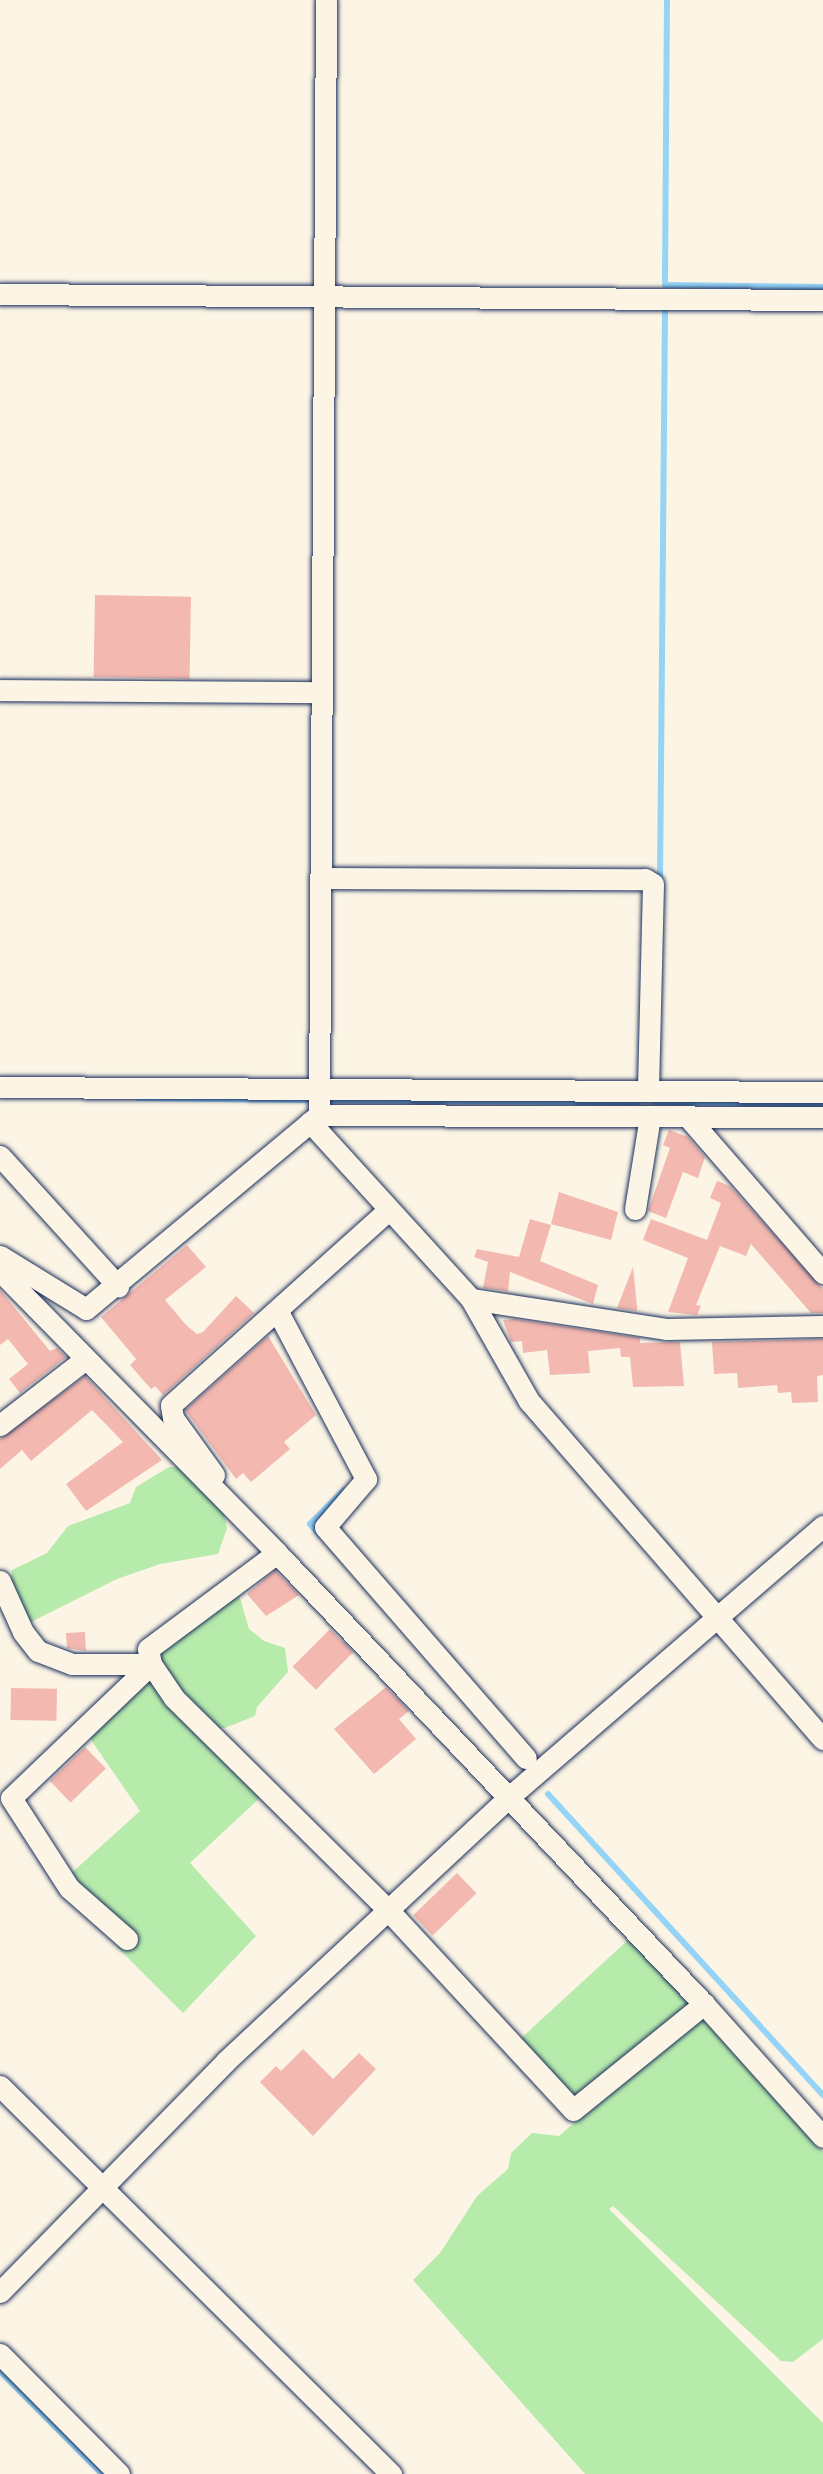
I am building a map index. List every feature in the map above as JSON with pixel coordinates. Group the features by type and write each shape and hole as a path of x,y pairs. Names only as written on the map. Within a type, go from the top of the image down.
{"street":[{"path":"1,1270 86,1309 118,1286 314,1118 319,1088 326,0"},
{"path":"0,294 823,300"},
{"path":"0,690 321,692"},
{"path":"320,878 645,879 653,884 648,1091"},
{"path":"0,1087 823,1092"},
{"path":"635,1209 650,1116"},
{"path":"687,1116 823,1273"},
{"path":"314,1118 823,1117"},
{"path":"314,1118 387,1211 471,1299 529,1401 823,1739"},
{"path":"0,1156 118,1286"},
{"path":"211,1484 215,1471 173,1418 171,1405 278,1312 387,1211"},
{"path":"1,1270 84,1360 211,1484 509,1797 704,2004 823,2137"},
{"path":"471,1299 666,1329 823,1326"},
{"path":"278,1312 366,1479 325,1527 526,1758"},
{"path":"0,1425 84,1360"},
{"path":"0,2292 226,2061 509,1797 823,1526"},
{"path":"277,1553 148,1649 151,1664 174,1698 388,1910 573,2110 704,2004"},
{"path":"0,1581 23,1632 38,1651 72,1664 151,1664"},
{"path":"127,1940 69,1888 11,1798 151,1664"},
{"path":"0,2086 391,2474"},
{"path":"0,2354 119,2474"}],"green space":[{"path":"169,1467 177,1467 224,1513 227,1528 218,1554 160,1564 117,1579 27,1624 11,1584 12,1570 47,1553 68,1526 130,1503 136,1487"},
{"path":"237,1588 249,1629 264,1641 285,1648 288,1672 257,1707 255,1716 225,1728 209,1727 175,1694 155,1651"},
{"path":"149,1673 264,1794 190,1863 256,1936 183,2013 117,1947 129,1936 67,1877 140,1811 87,1734"},
{"path":"629,1939 688,2003 684,2012 581,2099 568,2099 517,2042"},
{"path":"694,2019 707,2019 823,2152 823,2339 793,2362 781,2361 613,2206 609,2209 823,2423 823,2474 585,2474 413,2280 440,2253 477,2196 508,2169 511,2153 532,2133 559,2136"}],"building":[{"path":"95,595 191,597 190,679 94,677"},
{"path":"669,1130 688,1137 705,1157 698,1178 683,1172 666,1218 648,1211 670,1148 663,1145"},
{"path":"717,1181 730,1186 823,1289 823,1313 811,1313 751,1244 746,1256 720,1246 696,1305 701,1306 697,1315 668,1312 688,1258 643,1240 651,1219 707,1240 721,1203 710,1198"},
{"path":"559,1192 618,1212 611,1240 551,1224"},
{"path":"530,1219 551,1225 540,1261 598,1285 593,1304 510,1272 508,1291 483,1288 488,1262 474,1257 477,1249 519,1257"},
{"path":"187,1245 206,1267 165,1300 187,1326 197,1334 203,1332 236,1296 254,1313 163,1395 155,1386 151,1389 130,1365 136,1359 101,1317"},
{"path":"633,1267 637,1306 637,1311 617,1308"},
{"path":"0,1290 50,1351 57,1348 66,1357 20,1393 9,1379 28,1364 8,1339 0,1345"},
{"path":"515,1319 640,1338 640,1343 680,1342 684,1386 633,1387 630,1357 621,1357 620,1348 588,1351 590,1373 550,1375 547,1350 523,1353 522,1341 511,1342 503,1320"},
{"path":"268,1336 316,1415 284,1442 290,1449 251,1482 243,1473 236,1479 185,1410"},
{"path":"823,1339 823,1375 817,1376 818,1402 792,1403 791,1392 778,1393 777,1385 738,1388 737,1373 714,1374 712,1342"},
{"path":"85,1376 162,1460 86,1511 66,1484 123,1442 92,1410 31,1461 22,1450 0,1469 0,1439"},
{"path":"275,1570 299,1595 266,1616 247,1594"},
{"path":"330,1629 353,1652 316,1690 293,1666"},
{"path":"85,1632 86,1651 67,1648 66,1633"},
{"path":"386,1687 409,1711 399,1719 416,1739 374,1774 334,1729"},
{"path":"11,1688 57,1689 56,1721 10,1720"},
{"path":"85,1747 106,1769 71,1803 50,1781"},
{"path":"457,1873 476,1893 433,1936 413,1915"},
{"path":"303,2049 333,2079 359,2053 376,2069 313,2136 260,2082 276,2066 281,2071"}],"waterway":[{"path":"665,281 667,0"},
{"path":"665,285 823,287"},
{"path":"660,884 665,308"},
{"path":"138,1098 305,1100"},
{"path":"327,1100 638,1102"},
{"path":"655,1102 823,1104"},
{"path":"320,1535 310,1524 344,1490"},
{"path":"548,1794 823,2095"},
{"path":"0,2371 102,2474"}]}
